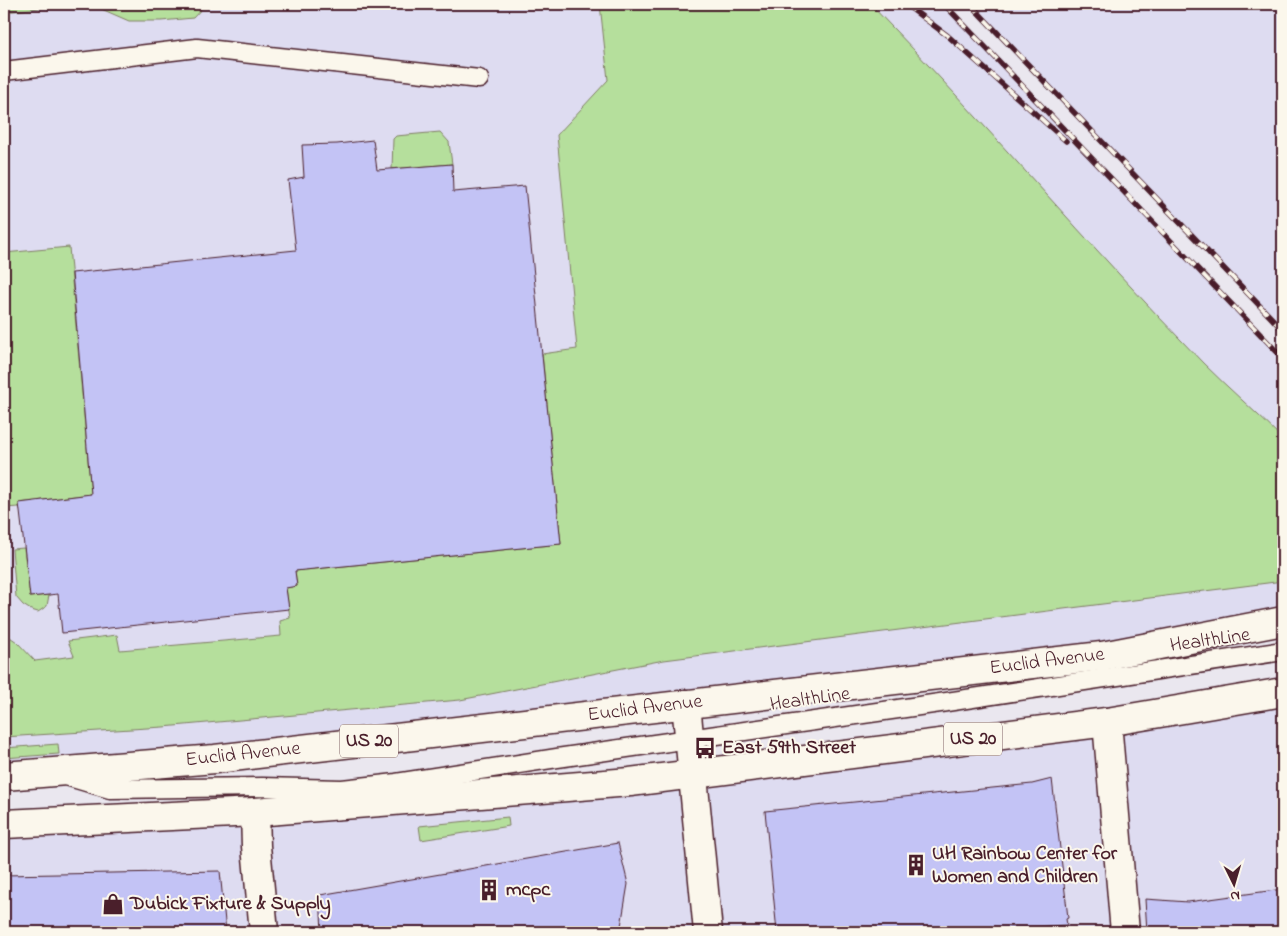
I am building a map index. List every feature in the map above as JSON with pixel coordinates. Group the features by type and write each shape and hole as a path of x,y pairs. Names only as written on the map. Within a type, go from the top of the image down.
{"main road":[{"name":"Euclid Avenue","path":"4,776 215,759 1102,656 1283,621"},
{"name":"US 20","path":"4,824 255,812 630,782 1107,722 1283,692"},
{"path":"686,704 708,932"},
{"path":"1107,722 1125,932"},
{"path":"255,812 256,846 264,932"}],"lane":[{"path":"4,71 198,48 480,79"},
{"name":"HealthLine","path":"52,772 110,789 262,787 342,789 396,783 1283,651"},
{"name":"HealthLine","path":"255,812 342,789"}],"shaded area":[{"path":"4,4 944,4 1283,358 1283,621 4,776"},
{"path":"971,4 1283,4 1283,330 1244,289"},
{"path":"1283,692 1283,932 4,932 4,824 255,812"}],"green space":[{"path":"4,4 75,4 4,12"},
{"path":"90,4 206,4 193,18 129,21"},
{"path":"600,4 870,4 1161,319 1213,373 1283,439 1283,581 664,660 460,700 163,727 4,737 4,633 17,642 35,661 74,656 68,641 117,635 120,650 281,636 280,621 290,618 286,588 297,586 295,571 561,544 542,354 577,349 557,135 608,80"},
{"path":"440,132 449,142 452,164 392,169 393,139 396,136"},
{"path":"69,247 91,494 19,503 19,507 4,508 4,253"},
{"path":"24,548 30,597 49,595 47,606 38,612 23,605 16,597 12,549"},
{"path":"58,744 59,754 4,758 4,748"},
{"path":"508,817 509,826 421,840 419,826"}],"building":[{"path":"373,140 377,170 452,164 453,192 525,186 561,544 295,571 297,586 286,588 289,609 62,633 58,594 30,597 19,503 91,494 72,273 296,250 288,180 304,177 302,145"},
{"name":"UH Rainbow Center for Women and Children","path":"1052,779 1068,918 1066,919 1067,925 962,932 777,932 765,811 1032,784"},
{"name":"mcpc","path":"618,843 628,884 620,932 322,932 320,895"},
{"name":"Dubick Fixture & Supply","path":"220,871 226,932 4,932 4,875"},
{"path":"1283,889 1283,932 1147,932 1145,899 1188,902"}],"railway":[{"path":"905,4 948,36 1066,141"},
{"path":"944,4 1283,358"},
{"path":"970,4 1283,330"}],"place":[{"name":"East 59th Street","path":"705,748"},
{"name":"UH Rainbow Center for Women and Children","path":"916,865"},
{"name":"mcpc","path":"489,890"},
{"name":"Dubick Fixture & Supply","path":"113,904"}]}
